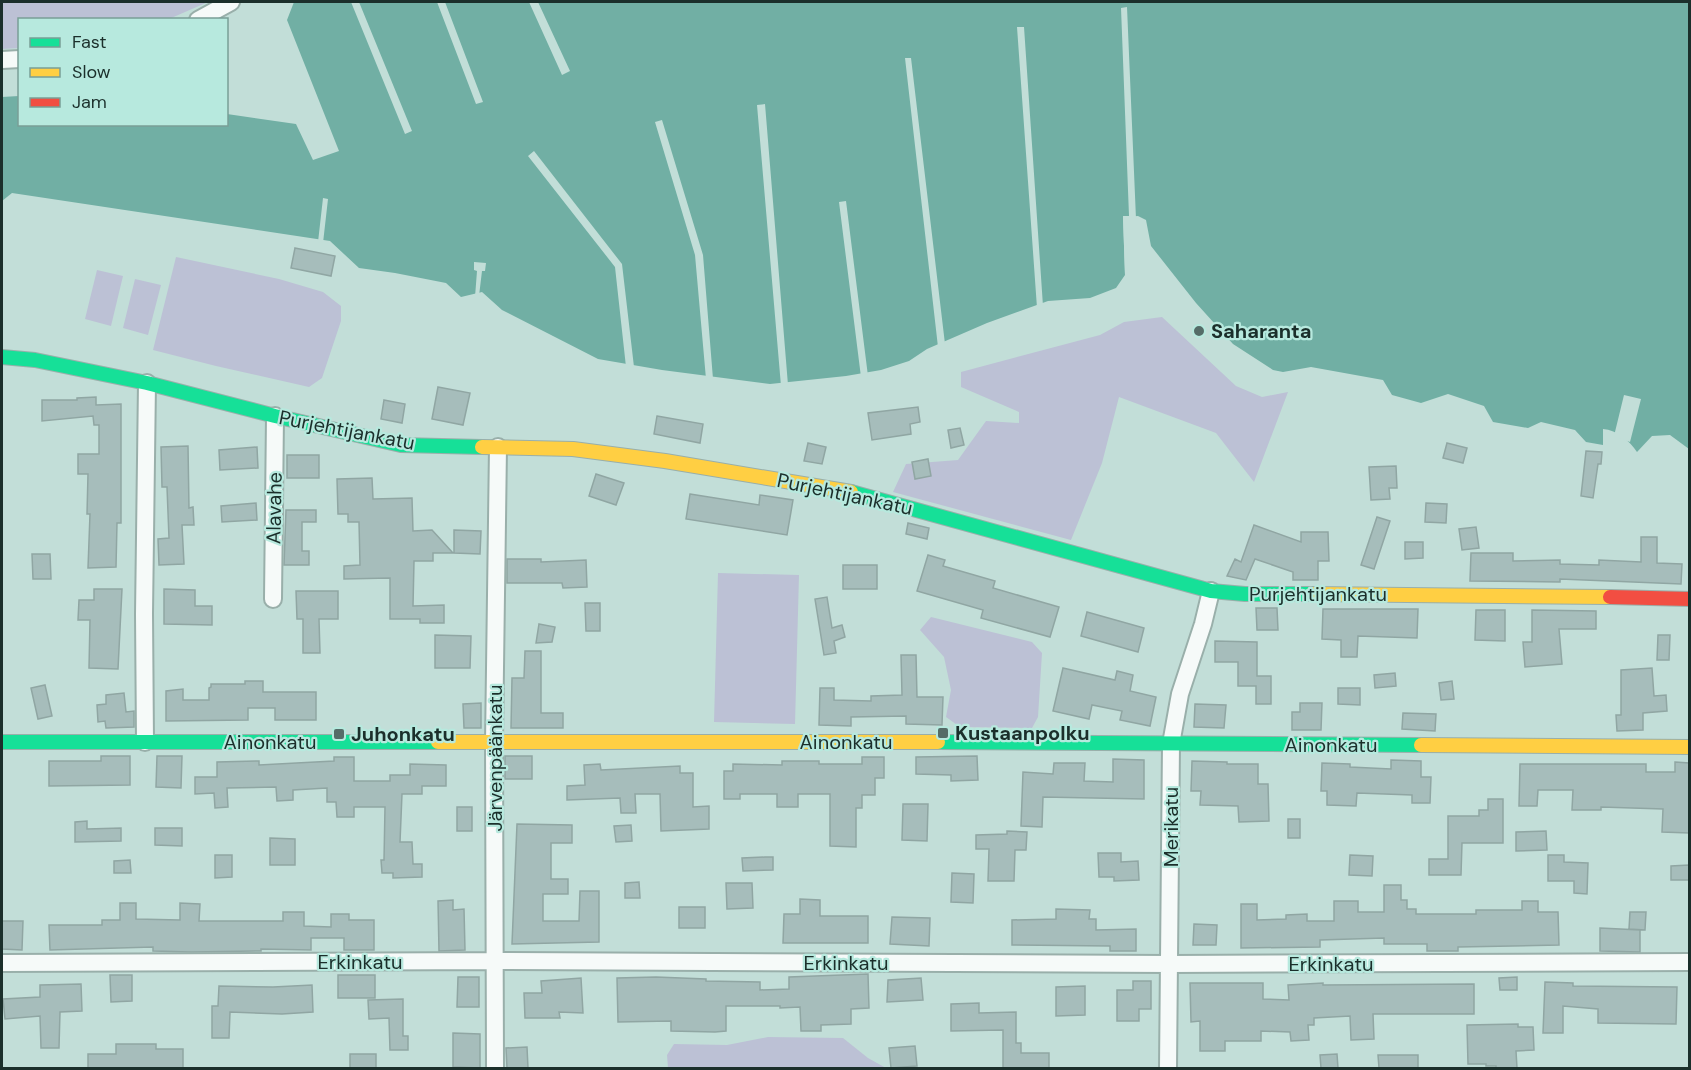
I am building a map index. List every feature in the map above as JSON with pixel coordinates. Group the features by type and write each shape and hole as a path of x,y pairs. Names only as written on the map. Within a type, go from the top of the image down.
{"street":[{"path":"202,18 231,2"},
{"path":"2,60 18,59"},
{"name":"Purjehtijankatu","path":"2,357 35,360 147,383 401,445 573,449 665,461 843,490 1211,591 1245,594 1689,599"},
{"path":"145,742 147,383"},
{"name":"Alavahe","path":"273,599 275,416"},
{"name":"Järvenpäänkatu","path":"495,1068 494,742 498,447"},
{"name":"Merikatu","path":"1168,1068 1171,744 1180,693 1203,624 1211,591"},
{"name":"Ainonkatu","path":"2,742 1008,742 1689,747"},
{"name":"Erkinkatu","path":"2,963 1689,962"}],"shaded area":[{"path":"2,2 208,2 171,18 18,18 18,48 2,49"},
{"path":"294,2 1689,2 1689,449 1670,435 1652,436 1637,452 1623,437 1613,431 1603,429 1603,445 1586,442 1575,430 1541,422 1528,428 1493,422 1484,406 1448,394 1421,403 1392,395 1383,380 1311,367 1283,372 1273,370 1233,344 1196,303 1151,246 1146,220 1138,216 1123,217 1125,275 1116,288 1090,298 1048,301 987,323 927,349 909,361 881,370 770,384 598,359 502,310 482,292 461,297 446,283 359,268 330,241 12,193 2,201 2,97 18,96 18,126 228,126 228,114 296,124 313,160 339,151 287,20"},
{"path":"176,257 279,279 323,292 341,306 341,321 322,378 309,387 153,350"},
{"path":"97,270 123,276 111,326 85,319"},
{"path":"135,279 161,285 148,335 123,328"},
{"path":"1162,317 1236,386 1262,397 1288,392 1254,482 1216,433 1119,397 1102,463 1071,540 893,492 906,464 958,460 986,421 1019,423 1019,412 961,387 961,372 1100,335 1124,322"},
{"path":"718,573 799,575 795,724 714,722"},
{"path":"931,617 1032,642 1042,653 1038,717 1032,728 960,727 946,717 951,690 944,657 920,630"},
{"path":"768,1037 843,1038 868,1058 886,1068 668,1068 667,1055 674,1044 727,1045"}],"pier":[{"path":"351,2 359,2 412,131 405,134"},
{"path":"437,2 445,2 483,102 476,104"},
{"path":"529,2 538,2 570,71 562,75"},
{"path":"1127,7 1136,219 1126,219 1128,275 1125,275 1123,216 1129,216 1121,8"},
{"path":"1017,27 1024,27 1043,306 1037,308"},
{"path":"905,58 911,58 945,344 938,347"},
{"path":"765,104 788,385 781,386 757,105"},
{"path":"662,120 703,255 713,379 706,379 695,255 655,122"},
{"path":"534,151 622,264 634,367 626,367 615,267 528,156"},
{"path":"323,198 328,199 323,243 318,242"},
{"path":"846,201 868,376 861,377 839,202"},
{"path":"474,262 486,263 485,271 482,271 479,296 475,297 477,271 474,270"},
{"path":"1624,395 1641,399 1630,442 1614,436"}],"building":[{"path":"295,248 335,256 331,276 291,268"},
{"path":"438,387 470,393 463,425 432,419"},
{"path":"96,397 96,405 121,404 121,523 117,523 116,567 88,568 90,514 87,514 88,474 78,474 78,454 99,454 99,425 94,425 93,416 42,421 42,400 77,400 77,398"},
{"path":"384,400 405,404 402,423 381,419"},
{"path":"918,407 920,422 910,424 911,434 872,440 868,413"},
{"path":"657,416 703,424 700,443 654,434"},
{"path":"960,428 964,445 951,448 948,430"},
{"path":"808,443 826,447 822,464 804,461"},
{"path":"1447,443 1467,448 1463,463 1443,458"},
{"path":"188,446 189,508 193,507 194,525 182,525 184,564 159,565 158,539 169,538 167,487 162,487 161,447"},
{"path":"257,447 258,468 220,470 219,450"},
{"path":"1586,451 1602,452 1593,498 1581,496"},
{"path":"287,455 319,455 319,478 287,478"},
{"path":"928,459 931,476 915,479 912,462"},
{"path":"1396,466 1397,488 1389,488 1390,499 1371,500 1369,467"},
{"path":"596,474 624,483 616,505 589,496"},
{"path":"372,478 373,499 412,498 413,531 432,530 453,553 433,553 433,561 414,561 413,606 444,605 444,623 420,623 420,619 390,619 390,578 344,579 344,566 360,565 359,522 348,522 348,514 338,514 337,479"},
{"path":"690,494 759,505 760,495 793,500 787,535 686,519"},
{"path":"256,503 257,520 222,522 221,506"},
{"path":"1426,503 1447,504 1446,523 1425,522"},
{"path":"286,510 316,510 316,522 302,522 302,551 309,551 309,565 284,565"},
{"path":"1377,517 1390,521 1374,569 1361,565"},
{"path":"908,523 929,528 927,539 906,534"},
{"path":"1254,525 1301,542 1301,532 1328,532 1329,561 1318,561 1318,580 1293,580 1293,572 1255,559 1246,580 1227,576 1235,559 1241,562"},
{"path":"1476,527 1479,548 1462,550 1459,529"},
{"path":"454,530 481,531 480,554 454,553"},
{"path":"1641,537 1657,537 1657,563 1682,564 1681,584 1560,579 1560,582 1470,581 1471,553 1513,553 1513,561 1560,560 1560,564 1599,565 1599,560 1641,562"},
{"path":"1405,542 1423,542 1423,558 1405,559"},
{"path":"32,554 50,554 51,579 33,579"},
{"path":"928,555 945,560 943,566 995,581 993,588 1059,607 1050,637 981,618 983,610 917,591"},
{"path":"507,559 541,559 541,562 586,560 587,587 563,588 562,583 507,583"},
{"path":"843,565 877,565 877,589 843,589"},
{"path":"94,589 122,589 118,669 89,668 90,620 78,620 79,600 94,600"},
{"path":"164,589 195,590 195,606 212,606 212,625 164,624"},
{"path":"296,591 338,591 338,619 319,619 320,653 303,653 303,619 297,619"},
{"path":"827,597 832,628 842,625 845,637 834,641 836,653 824,655 815,599"},
{"path":"585,603 600,603 600,631 586,631"},
{"path":"1256,608 1277,608 1278,630 1257,630"},
{"path":"1323,609 1418,609 1417,638 1358,636 1357,657 1341,657 1341,640 1322,639"},
{"path":"1476,610 1505,610 1505,641 1475,640"},
{"path":"1532,610 1596,611 1596,629 1559,629 1562,664 1525,667 1523,642 1532,642"},
{"path":"1087,612 1144,628 1138,652 1081,636"},
{"path":"539,624 555,627 552,642 536,643"},
{"path":"435,635 471,636 470,668 435,668"},
{"path":"1658,635 1670,635 1669,660 1657,660"},
{"path":"1215,641 1257,642 1257,676 1271,676 1271,704 1256,704 1256,686 1238,686 1238,662 1215,662"},
{"path":"525,651 541,651 541,713 563,713 563,728 511,728 512,678 524,678"},
{"path":"901,655 916,655 917,697 943,697 942,725 906,724 906,716 851,717 851,726 819,725 820,688 834,688 834,700 871,701 871,696 902,695"},
{"path":"1063,668 1115,680 1117,671 1133,675 1130,691 1156,697 1150,726 1120,720 1122,711 1092,705 1089,719 1053,711"},
{"path":"1652,668 1654,696 1666,695 1667,711 1643,713 1643,730 1617,731 1616,715 1621,715 1621,670"},
{"path":"1395,673 1396,686 1375,688 1374,675"},
{"path":"245,681 263,681 263,692 316,692 316,720 275,720 275,708 248,708 248,720 166,721 166,691 183,689 183,700 209,700 211,684 245,684"},
{"path":"1452,681 1454,699 1441,700 1439,683"},
{"path":"45,685 52,716 38,719 31,688"},
{"path":"1338,688 1360,688 1360,705 1338,704"},
{"path":"124,693 126,712 134,711 134,727 106,728 105,721 98,722 97,705 106,704 106,695"},
{"path":"481,703 481,728 464,728 463,704"},
{"path":"1300,703 1322,703 1321,730 1292,730 1292,712 1300,712"},
{"path":"1195,704 1226,705 1224,728 1194,727"},
{"path":"1403,713 1436,714 1435,731 1402,729"},
{"path":"101,756 130,756 130,785 49,786 49,761 101,761"},
{"path":"157,756 182,756 181,788 156,787"},
{"path":"505,756 532,756 532,779 505,779"},
{"path":"977,756 978,780 951,781 951,775 916,774 916,757"},
{"path":"334,757 354,757 354,781 390,781 390,775 410,775 410,764 446,765 446,786 422,786 422,794 402,794 400,842 412,842 413,864 422,864 422,877 393,878 393,873 382,873 385,807 354,807 354,817 337,817 336,802 327,802 327,788 293,790 293,800 277,801 276,787 227,788 228,807 215,808 214,793 195,794 195,777 217,777 217,762 259,761 259,765 334,761"},
{"path":"862,757 884,757 884,778 875,778 875,795 862,795 862,808 856,808 856,847 830,846 830,794 798,794 798,807 777,807 777,794 740,794 740,799 724,799 724,771 733,771 733,764 782,765 782,761 819,761 819,764 862,764"},
{"path":"1113,759 1144,760 1144,799 1043,797 1042,827 1021,826 1023,772 1053,774 1054,763 1085,763 1084,781 1113,782"},
{"path":"1391,760 1421,761 1421,777 1431,777 1430,803 1412,803 1412,795 1357,793 1356,806 1327,805 1327,791 1321,791 1322,763 1391,769"},
{"path":"1192,761 1258,764 1258,784 1268,784 1269,821 1239,822 1238,806 1200,805 1201,791 1191,791"},
{"path":"1675,762 1689,763 1689,833 1662,832 1663,809 1601,807 1601,810 1572,810 1573,790 1538,790 1537,806 1519,806 1520,764 1646,764 1646,772 1675,772"},
{"path":"600,764 601,770 680,766 680,773 693,773 693,807 709,806 709,829 661,831 660,794 635,794 636,813 621,813 620,798 567,800 567,786 585,785 584,765"},
{"path":"1488,799 1503,799 1503,843 1462,843 1461,875 1429,875 1429,859 1448,859 1448,816 1479,816 1479,810 1488,810"},
{"path":"903,804 928,804 927,841 902,840"},
{"path":"457,807 472,807 472,831 457,831"},
{"path":"1288,819 1300,819 1300,838 1288,838"},
{"path":"87,821 87,829 121,828 121,841 75,842 75,822"},
{"path":"517,824 572,825 572,843 551,843 551,879 568,879 568,894 543,894 543,921 579,921 580,891 599,891 599,942 512,944"},
{"path":"631,825 632,841 616,842 614,826"},
{"path":"155,828 182,828 182,846 155,845"},
{"path":"1007,831 1027,832 1026,850 1015,850 1014,881 988,881 989,849 976,849 976,835 1007,834"},
{"path":"1546,831 1547,850 1516,851 1516,832"},
{"path":"270,838 295,839 295,865 270,865"},
{"path":"1098,853 1121,853 1121,862 1138,861 1139,880 1114,881 1114,877 1099,877"},
{"path":"215,855 232,855 232,877 215,878"},
{"path":"1350,855 1373,856 1372,876 1349,875"},
{"path":"1548,855 1564,855 1564,862 1588,863 1587,894 1574,893 1574,881 1548,881"},
{"path":"773,857 773,870 743,871 742,858"},
{"path":"130,860 131,873 114,873 114,861"},
{"path":"1689,865 1689,880 1671,880 1671,866"},
{"path":"952,873 974,874 973,903 951,902"},
{"path":"639,882 640,898 625,898 625,883"},
{"path":"726,883 752,883 753,908 727,909"},
{"path":"1384,885 1401,885 1401,900 1407,900 1407,909 1416,909 1416,914 1476,914 1476,910 1522,910 1522,901 1538,901 1538,912 1558,912 1559,945 1458,947 1458,951 1427,951 1427,944 1384,944 1384,938 1320,940 1320,947 1241,948 1241,904 1257,904 1257,920 1286,919 1286,915 1307,914 1307,921 1334,921 1334,901 1358,901 1358,912 1384,912"},
{"path":"800,899 820,900 820,916 868,916 868,943 783,943 784,914 800,914"},
{"path":"453,900 453,910 464,909 465,950 439,951 438,901"},
{"path":"120,903 136,903 136,919 180,920 180,903 200,904 199,921 283,921 283,912 304,912 304,926 331,927 331,914 349,914 349,920 374,920 374,950 344,950 344,938 311,938 311,950 261,949 261,951 191,952 153,951 153,947 50,950 49,925 102,925 102,920 120,920"},
{"path":"679,907 705,907 705,928 679,928"},
{"path":"1056,909 1090,910 1089,919 1096,919 1096,930 1136,929 1136,951 1110,951 1110,946 1012,945 1012,920 1056,919"},
{"path":"1630,912 1646,912 1645,930 1629,929"},
{"path":"892,917 930,918 929,946 890,944"},
{"path":"2,921 23,921 22,950 2,949"},
{"path":"1194,924 1217,925 1216,945 1193,945"},
{"path":"1600,928 1640,930 1640,952 1600,951"},
{"path":"868,974 869,1008 851,1009 851,1024 821,1025 821,1031 801,1031 800,1007 780,1008 780,1006 726,1006 726,1031 671,1031 671,1021 618,1022 617,978 656,977 760,982 760,990 789,989 789,977"},
{"path":"110,975 132,975 132,1001 111,1002"},
{"path":"338,975 375,975 375,998 338,998"},
{"path":"458,977 479,977 479,1007 457,1007"},
{"path":"1517,977 1517,990 1500,990 1499,978"},
{"path":"581,978 583,1013 559,1012 560,1018 525,1018 524,993 542,993 541,981"},
{"path":"921,978 923,1000 887,1002 888,980"},
{"path":"1133,981 1151,981 1151,1009 1139,1009 1139,1021 1117,1021 1117,990 1133,990"},
{"path":"1545,982 1573,983 1573,986 1677,987 1676,1024 1598,1023 1598,1009 1563,1006 1563,1033 1543,1033"},
{"path":"1190,983 1263,983 1263,999 1289,1000 1288,985 1323,983 1323,985 1474,984 1474,1014 1373,1014 1374,1039 1351,1040 1350,1016 1314,1018 1314,1025 1308,1025 1309,1040 1291,1041 1290,1032 1261,1031 1261,1041 1225,1041 1225,1051 1200,1051 1200,1021 1191,1022"},
{"path":"81,984 82,1011 60,1012 59,1048 41,1048 40,1016 5,1019 3,999 40,997 40,985"},
{"path":"312,985 313,1012 282,1014 230,1012 229,1038 212,1038 212,1006 218,1006 219,986"},
{"path":"1085,986 1085,1015 1056,1016 1056,987"},
{"path":"403,999 403,1036 408,1036 408,1050 390,1050 389,1018 369,1019 368,1000"},
{"path":"979,1003 979,1013 1016,1012 1016,1043 1021,1043 1021,1053 1049,1053 1049,1068 1003,1068 1003,1030 951,1031 951,1004"},
{"path":"1518,1024 1518,1027 1533,1027 1534,1050 1516,1051 1517,1068 1468,1064 1467,1025"},
{"path":"453,1033 480,1034 480,1068 453,1067"},
{"path":"116,1044 156,1044 156,1049 183,1049 183,1068 88,1068 88,1054 116,1054"},
{"path":"915,1046 917,1066 891,1068 889,1048"},
{"path":"527,1047 528,1068 507,1068 506,1048"},
{"path":"350,1054 376,1054 376,1068 350,1068"},
{"path":"1337,1054 1338,1068 1321,1068 1320,1055"},
{"path":"1378,1055 1418,1055 1418,1068 1379,1068"}],"traffic: fast":[{"path":"2,357 35,360 147,383 401,445 482,447"},
{"path":"851,492 1211,591 1245,594 1312,594"},
{"path":"2,742 438,742"},
{"path":"938,742 1421,745"}],"traffic: slow":[{"path":"482,447 573,449 665,461 851,492"},
{"path":"1312,594 1610,597"},
{"path":"438,742 938,742"},
{"path":"1421,745 1690,747"}],"traffic: jam":[{"path":"1610,597 1690,599"}],"place":[{"name":"Saharanta","path":"1199,331"},
{"name":"Kustaanpolku","path":"943,733"},
{"name":"Juhonkatu","path":"339,734"}]}
